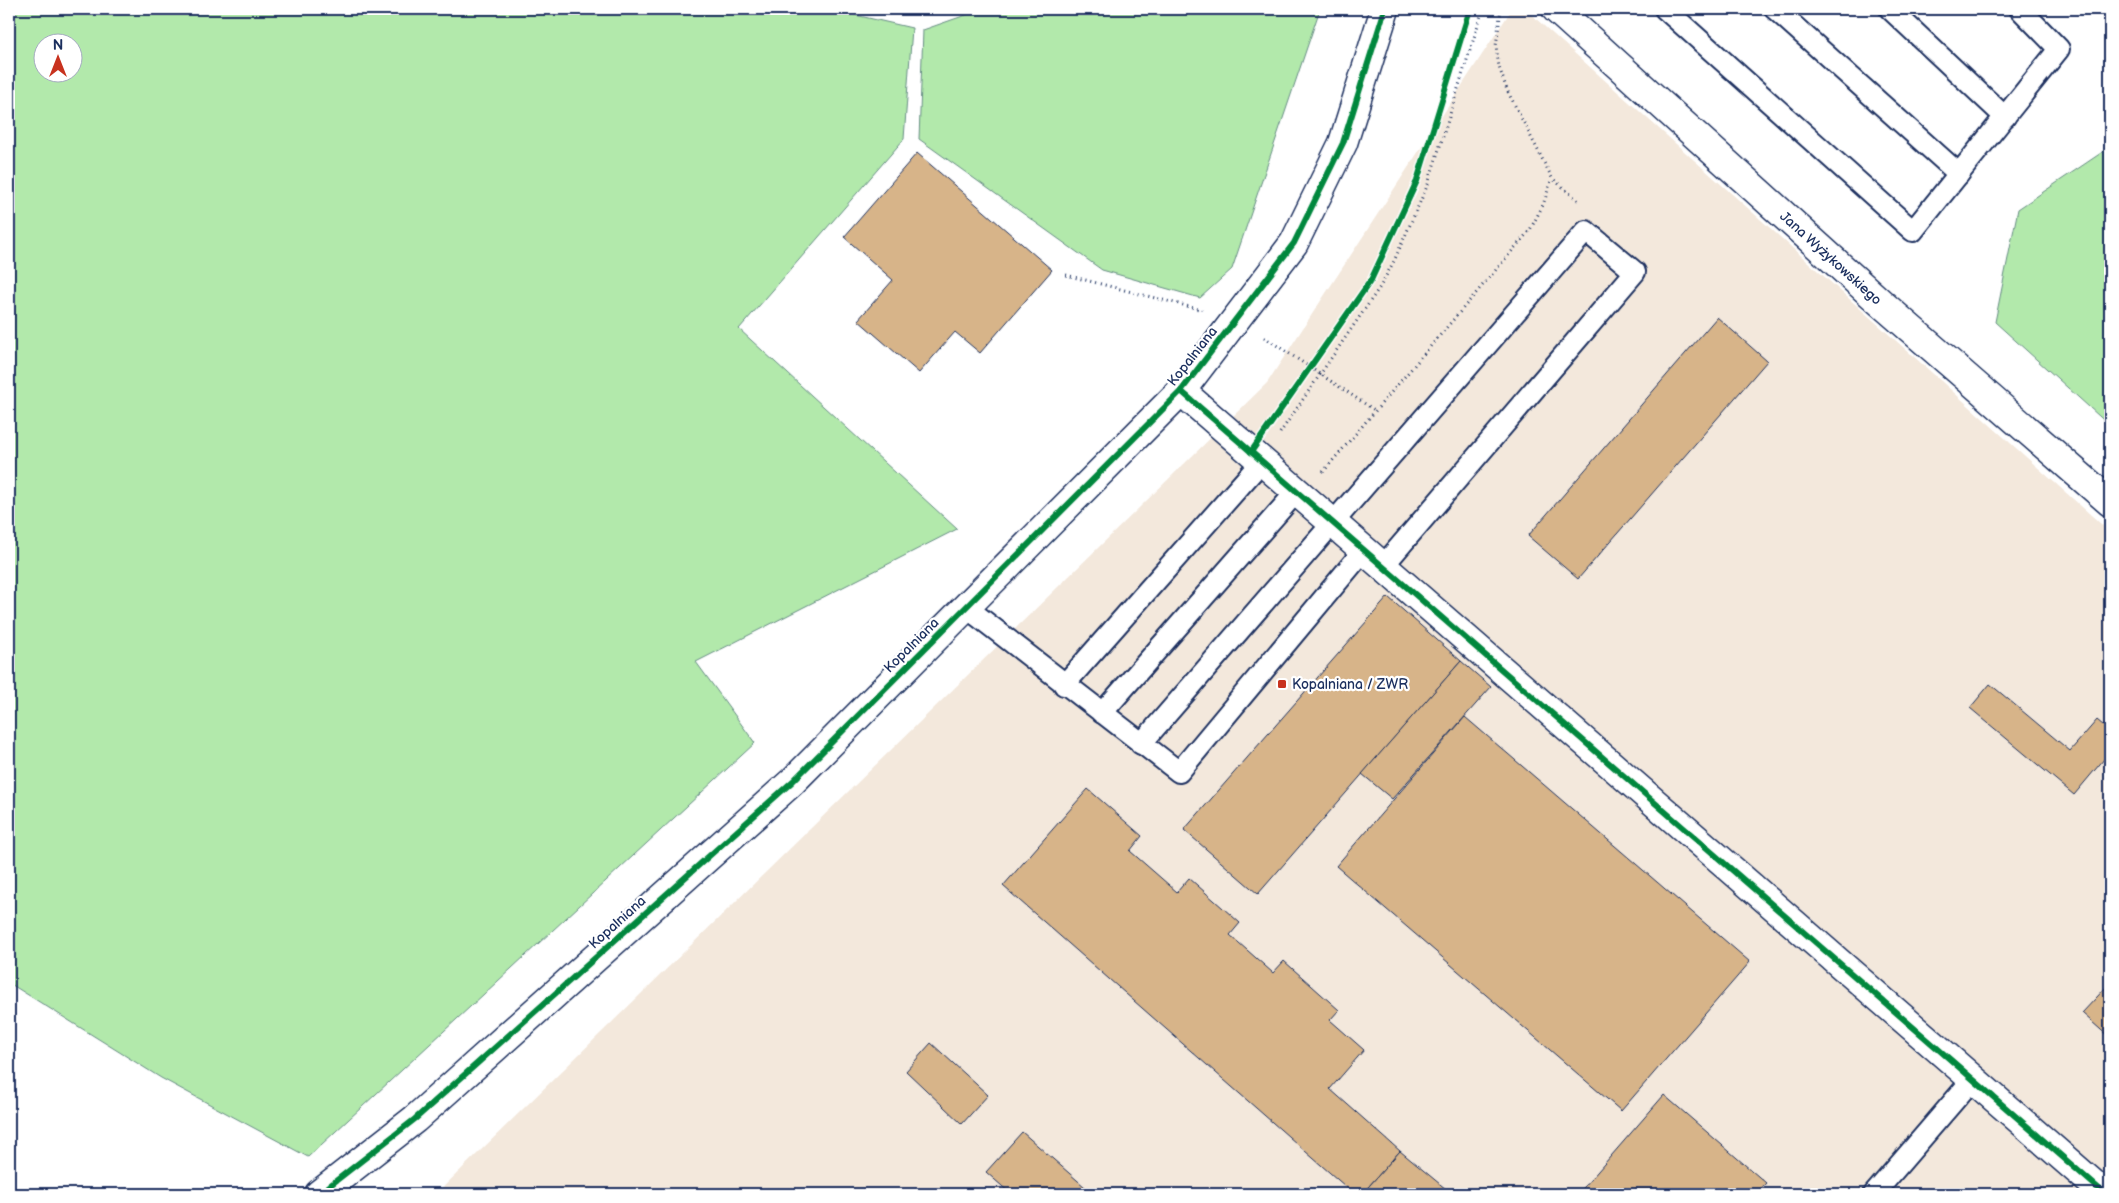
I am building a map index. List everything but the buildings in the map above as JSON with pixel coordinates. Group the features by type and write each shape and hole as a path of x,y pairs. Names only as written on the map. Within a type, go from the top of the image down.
{"street":[{"name":"Kopalniana","path":"319,1194 415,1119 793,781 1181,392 1294,243 1343,143 1385,9"},
{"name":"Jana Wyżykowskiego","path":"1556,9 1881,303 2110,502"},
{"path":"1181,392 2105,1194"}],"lane":[{"path":"1665,9 1913,231 2059,49 2020,9"},
{"path":"1775,9 1959,174"},
{"path":"1890,9 2005,117"},
{"path":"966,607 1064,685 1102,712 1141,744 1179,772 1635,272 1586,231 1141,744"},
{"path":"1064,685 1262,461"},
{"path":"1102,712 1297,491"},
{"path":"1874,1194 1972,1080"}],"path":[{"path":"1262,461 1380,287 1394,261 1428,184 1483,9"},
{"path":"1501,9 1496,46 1499,67 1508,90 1552,178 1586,206"},
{"path":"1322,474 1530,230 1543,205 1552,178"},
{"path":"1305,375 1316,360"}],"shaded area":[{"path":"1512,9 1525,9 2110,532 2110,1194 436,1194 1267,383"}],"green space":[{"path":"9,9 829,9 912,28 904,139 739,329 957,529 696,662 755,743 308,1157 161,1078 9,983"},
{"path":"983,9 1320,9 1232,269 1200,298 1102,270 919,139 923,30"},
{"path":"2110,143 2110,426 1995,322 2018,209 2104,151"}],"cycle path":[{"path":"319,1194 415,1119 793,781 1181,391 1294,243 1343,143 1385,9"},
{"path":"1251,452 1371,280 1417,181 1470,9"},
{"path":"1181,391 2105,1194"}],"place":[{"name":"Kopalniana / ZWR","path":"1282,684"}]}
